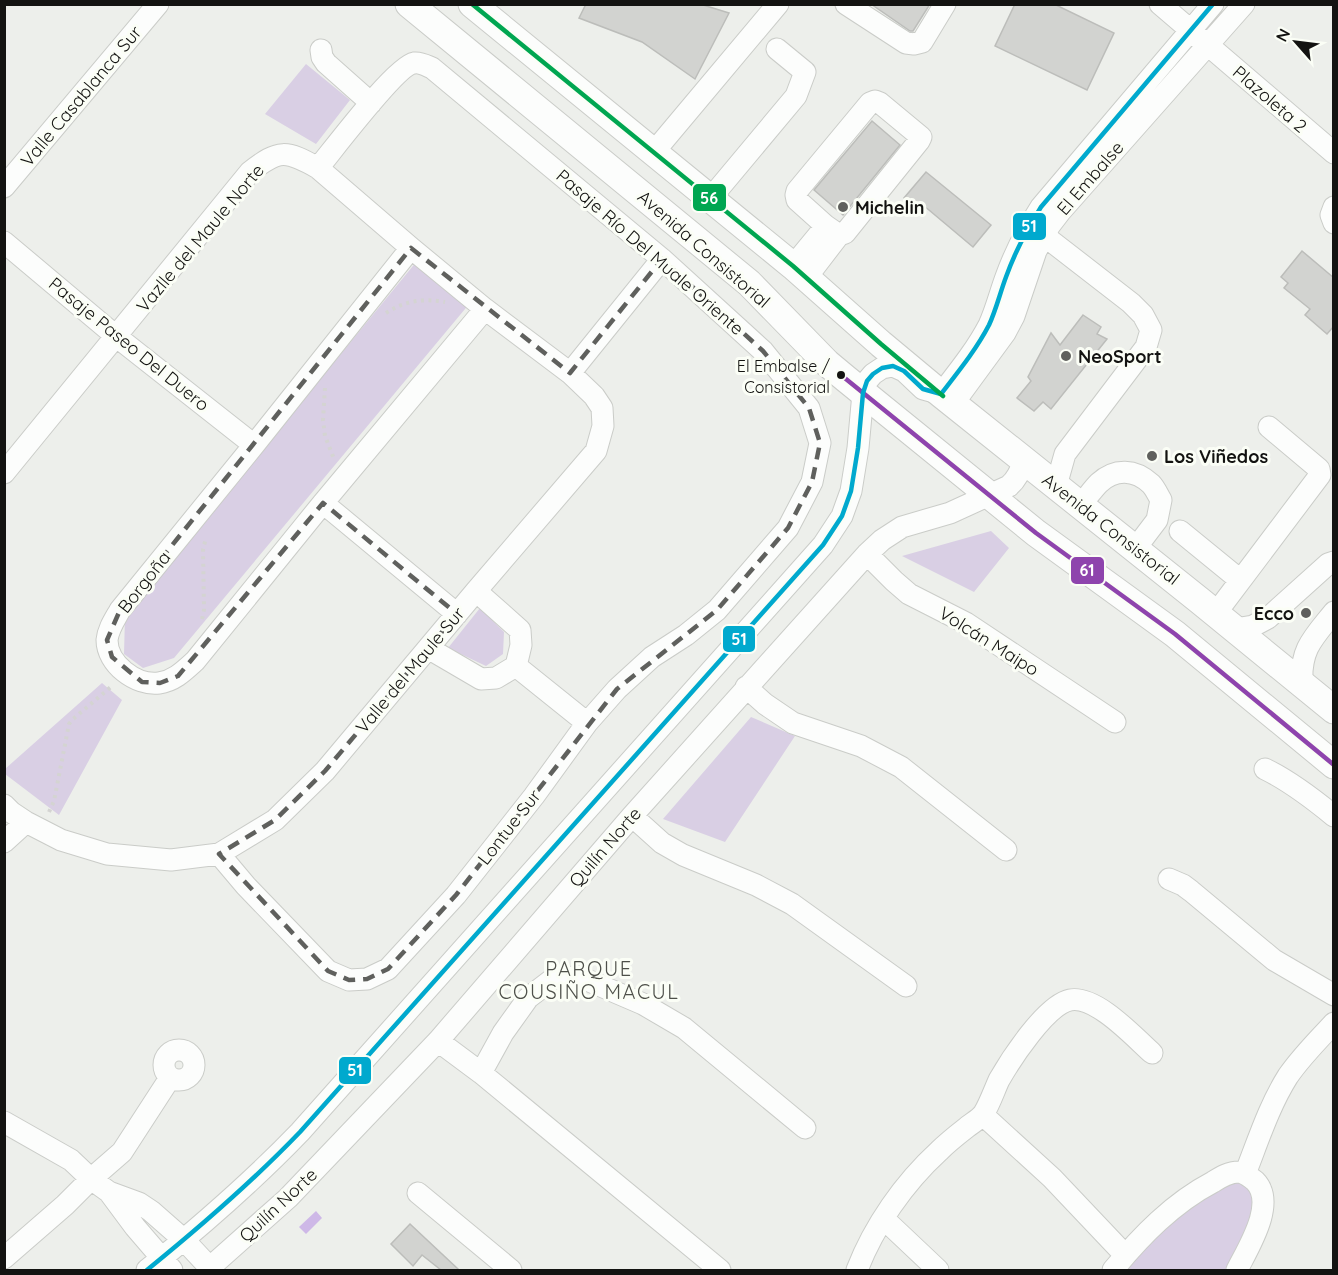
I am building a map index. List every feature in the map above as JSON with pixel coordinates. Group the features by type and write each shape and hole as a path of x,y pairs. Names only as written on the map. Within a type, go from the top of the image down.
{"main road":[{"name":"Avenida Consistorial","path":"409,4 749,283 827,363 863,393 1036,532 1175,634 1334,765"},
{"name":"Avenida Consistorial","path":"472,4 800,272 947,399 1334,710"}],"street":[{"name":"Valle Casablanca Sur","path":"4,188 158,4"},
{"path":"653,153 778,4"},
{"path":"846,4 906,43 914,44 922,42 945,4"},
{"name":"Plazoleta 2","path":"1160,4 1334,153"},
{"name":"El Embalse","path":"947,399 1005,333 1014,316 1032,261 1041,207 1213,4"},
{"name":"El Embalse","path":"1037,229 1060,212 1244,4"},
{"path":"705,195 796,96 805,72 777,49"},
{"path":"318,168 371,103 326,63 321,50"},
{"name":"Pasaje Río Del Muale Oriente","path":"371,103 403,69 414,63 432,68 662,259 763,351 809,408 820,443 812,482 788,528"},
{"path":"875,101 921,137 845,233 833,230 797,200 797,190 870,103 875,101"},
{"name":"Vazlle del Maule Norte","path":"4,473 250,172 267,159 285,153 318,168 485,309"},
{"path":"1334,207 1331,215 1334,223"},
{"path":"1037,229 1131,303 1143,315 1151,330 1146,347 1065,454 1056,486"},
{"path":"800,272 833,230"},
{"name":"Pasaje Paseo Del Duero","path":"4,242 117,337 254,446"},
{"name":"Borgoña","path":"127,674 111,657 107,640 110,628 120,609 254,446 411,248"},
{"path":"570,373 662,259"},
{"path":"127,674 142,682 160,683 178,676 195,662 323,503 485,309"},
{"name":"Valle del Maule Sur","path":"20,817 60,840 107,854 171,860 219,854 274,819 325,771 596,451 603,426 602,408 594,396 570,373 485,309"},
{"path":"863,393 867,381 873,374 882,368 893,366 904,371 923,389 947,399"},
{"name":"Quilín Norte","path":"160,1266 184,1240 265,1168 300,1132 823,545 842,516 851,491 857,457 863,393"},
{"path":"1269,427 1319,469 1320,475 1240,580 1226,621 1253,626 1268,618 1328,564 1334,562"},
{"path":"1028,464 1044,464 1065,454"},
{"name":"Quilín Norte","path":"210,1270 288,1198 438,1041 632,816 867,554 882,540 902,527 950,513 1009,486 1028,464"},
{"path":"1080,505 1100,482 1111,474 1121,471 1135,474 1151,484 1161,500 1157,520 1135,549"},
{"path":"323,503 457,614"},
{"name":"Lontue Sur","path":"219,854 246,886 328,971 349,980 367,979 388,969 456,895 534,796 587,723 617,689 652,657 686,635 717,610 788,528"},
{"path":"1180,531 1240,580"},
{"name":"Volcán Maipo","path":"867,554 909,594 966,623 1115,722"},
{"path":"428,648 481,680 496,678 516,666 521,645 520,630 476,591"},
{"path":"1302,684 1301,669 1306,649 1334,612"},
{"path":"516,666 587,723"},
{"path":"746,687 765,704 793,723 861,746 901,767 1006,850"},
{"path":"1265,769 1304,792 1334,816"},
{"path":"632,816 662,843 683,855 756,885 792,904 906,986"},
{"path":"4,842 20,817"},
{"path":"1169,879 1191,891 1274,960 1334,995"},
{"path":"481,1074 503,1033 528,998 554,978 580,977 643,1004 684,1028 805,1128"},
{"path":"857,1270 862,1257 903,1190 927,1162 983,1115 1018,1049 1049,1014 1065,1001 1079,999 1096,1007 1152,1053"},
{"path":"1245,1174 1279,1092 1307,1052 1334,1023"},
{"path":"438,1041 720,1270"},
{"path":"7,1252 65,1205 122,1152 170,1078"},
{"path":"983,1115 1052,1178 1119,1263 1172,1209 1203,1187 1230,1173 1245,1174 1261,1188 1264,1206 1253,1237 1237,1270"},
{"path":"4,1122 71,1160 109,1192 160,1266"},
{"path":"109,1192 140,1203 184,1240 210,1270"},
{"path":"418,1193 511,1270"},
{"path":"884,1219 938,1270"}],"path":[{"path":"377,318 396,306 415,300 450,303"},
{"path":"318,388 325,380 323,420 325,436 343,480"},
{"path":"202,620 204,610 203,549 207,533"},
{"path":"20,817 47,816 54,801 69,724 127,674"}],"highlighted area":[{"path":"411,248 570,373 662,259 763,351 809,408 820,443 812,482 788,528 717,610 617,689 456,895 388,969 367,979 349,980 328,971 219,854 275,820 325,771 457,614 323,503 178,676 160,683 142,682 112,657 107,640 120,610"}],"shaded area":[{"path":"306,64 350,100 316,144 265,114"},
{"path":"417,261 470,303 174,658 143,668 124,654 125,617"},
{"path":"991,531 1009,548 974,592 902,556"},
{"path":"480,608 504,632 503,654 486,666 448,648"},
{"path":"102,683 122,700 59,815 5,774 5,769"},
{"path":"751,717 795,736 725,842 663,819"},
{"path":"1236,1179 1248,1185 1255,1201 1249,1224 1225,1270 1124,1270 1160,1231 1211,1192"},
{"path":"316,1211 322,1218 306,1234 299,1227"}],"building":[{"path":"586,4 700,4 729,13 695,79 642,42 579,18"},
{"path":"871,4 930,4 913,31 910,31"},
{"path":"1015,4 1054,4 1114,33 1087,90 995,46"},
{"path":"872,121 900,145 843,215 814,190"},
{"path":"926,172 991,225 973,247 923,205 919,210 904,198"},
{"path":"1302,251 1334,278 1334,326 1327,334 1305,315 1310,309 1284,288 1288,283 1281,277"},
{"name":"NeoSport","path":"1083,315 1101,327 1097,334 1107,339 1051,409 1043,402 1034,411 1017,398 1031,381 1028,377 1051,333 1060,345"},
{"path":"410,1224 458,1269 441,1270 422,1255 413,1266 391,1244"}],"transit line":[{"name":"56","path":"472,4 793,266 943,396"},
{"name":"51","path":"147,1270 225,1204 300,1132 823,545 842,516 851,491 863,393 867,381 882,368 893,366 904,371 923,389 941,394 973,352 989,325 1013,259 1041,207 1213,4"},
{"name":"61","path":"841,375 1036,533 1175,634 1334,765"}],"place":[{"name":"Michelin","path":"843,207"},
{"name":"NeoSport","path":"1066,356"},
{"name":"El Embalse / Consistorial","path":"841,375"},
{"name":"Los Viñedos","path":"1152,456"},
{"name":"Ecco","path":"1306,613"}],"district":[{"name":"PARQUE COUSIÑO MACUL","path":"589,980"}]}
